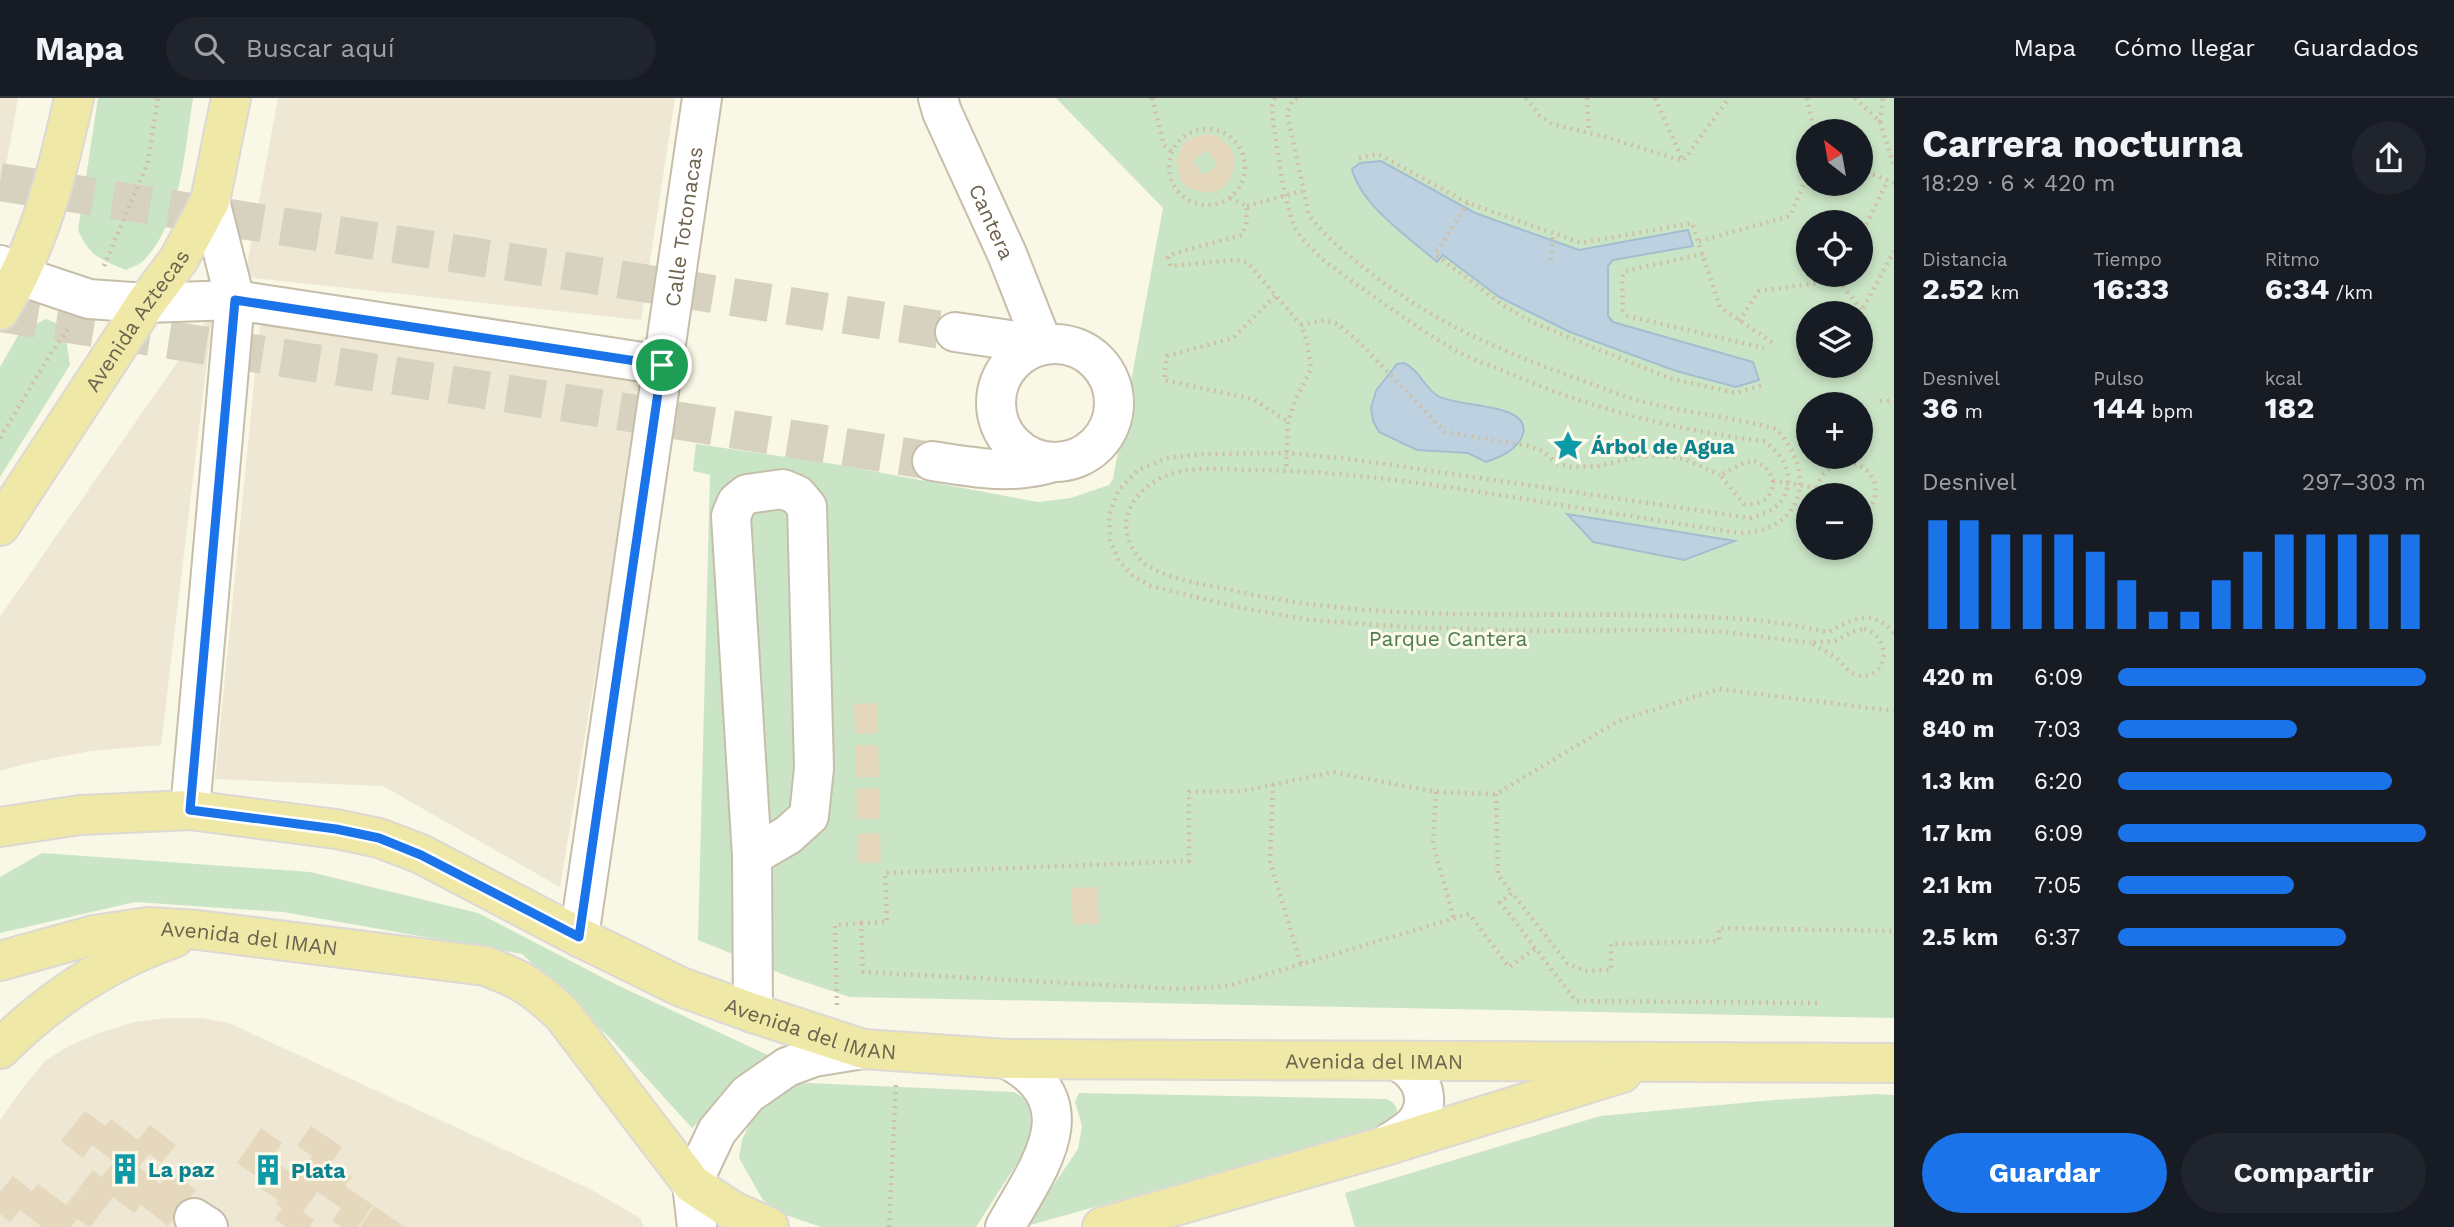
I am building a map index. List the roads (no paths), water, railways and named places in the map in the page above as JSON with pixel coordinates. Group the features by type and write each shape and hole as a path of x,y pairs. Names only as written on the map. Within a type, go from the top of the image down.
{"main road":[{"path":"0,310 10,270 53,189 74,98"},
{"name":"Avenida Aztecas","path":"0,526 146,303 178,259 210,201 231,98"},
{"name":"Avenida del IMAN","path":"0,827 80,815 190,810 336,829 379,838 421,855 681,987 753,1013 866,1047 1007,1059 1894,1063"},
{"name":"Avenida del IMAN","path":"0,961 94,935 148,927 198,929 485,966 515,976 538,990 563,1015 692,1184 733,1211 769,1227"},
{"path":"0,1049 59,998 99,972 140,950 198,929"},
{"name":"Avenida del IMAN","path":"1102,1227 1385,1146 1661,1061"}],"street":[{"name":"Calle Totonacas","path":"579,937 702,98"},
{"name":"Cantera","path":"938,98 942,113 1007,254 1043,345"},
{"path":"190,810 235,300 210,201"},
{"path":"10,270 89,299 146,303 235,300 662,365"},
{"path":"932,461 1000,471 1069,462 1088,454 1103,439 1113,421 1115,400 1111,380 1100,363 1083,350 1063,344 1043,345 955,332"},
{"path":"1043,345 1026,352 1010,364 1000,379 996,407 1004,434 1016,449 1031,458 1050,463"},
{"path":"752,856 788,835 809,816 814,768 807,508 797,495 783,489 747,494 737,502 732,516 752,856 753,1013"},
{"path":"697,1227 692,1184 717,1131 748,1094 787,1067 814,1057 866,1047"},
{"path":"1005,1227 1048,1147 1052,1119 1050,1105 1034,1077 1007,1059"},
{"path":"1385,1146 1411,1128 1419,1118 1425,1096 1417,1075 1399,1062"}],"water":[{"path":"1381,161 1475,213 1579,250 1688,230 1693,246 1613,260 1608,266 1608,316 1613,322 1753,362 1759,380 1736,387 1676,371 1570,332 1499,297 1443,255 1437,262 1388,220 1365,196 1357,183 1352,169 1360,163"},
{"path":"1404,363 1438,396 1505,411 1516,416 1523,424 1521,440 1508,452 1486,462 1468,453 1417,450 1379,432 1373,421 1371,408 1376,391 1397,364"},
{"path":"1567,514 1735,541 1684,560 1593,542"}],"tunnel":[{"path":"0,182 955,332"},
{"path":"0,313 932,461"}],"place":[{"name":"Árbol de Agua","path":"1568,446"},
{"name":"La paz","path":"125,1169"},
{"name":"Plata","path":"268,1170"}],"park label":[{"name":"Parque Cantera","path":"1448,638"}]}
